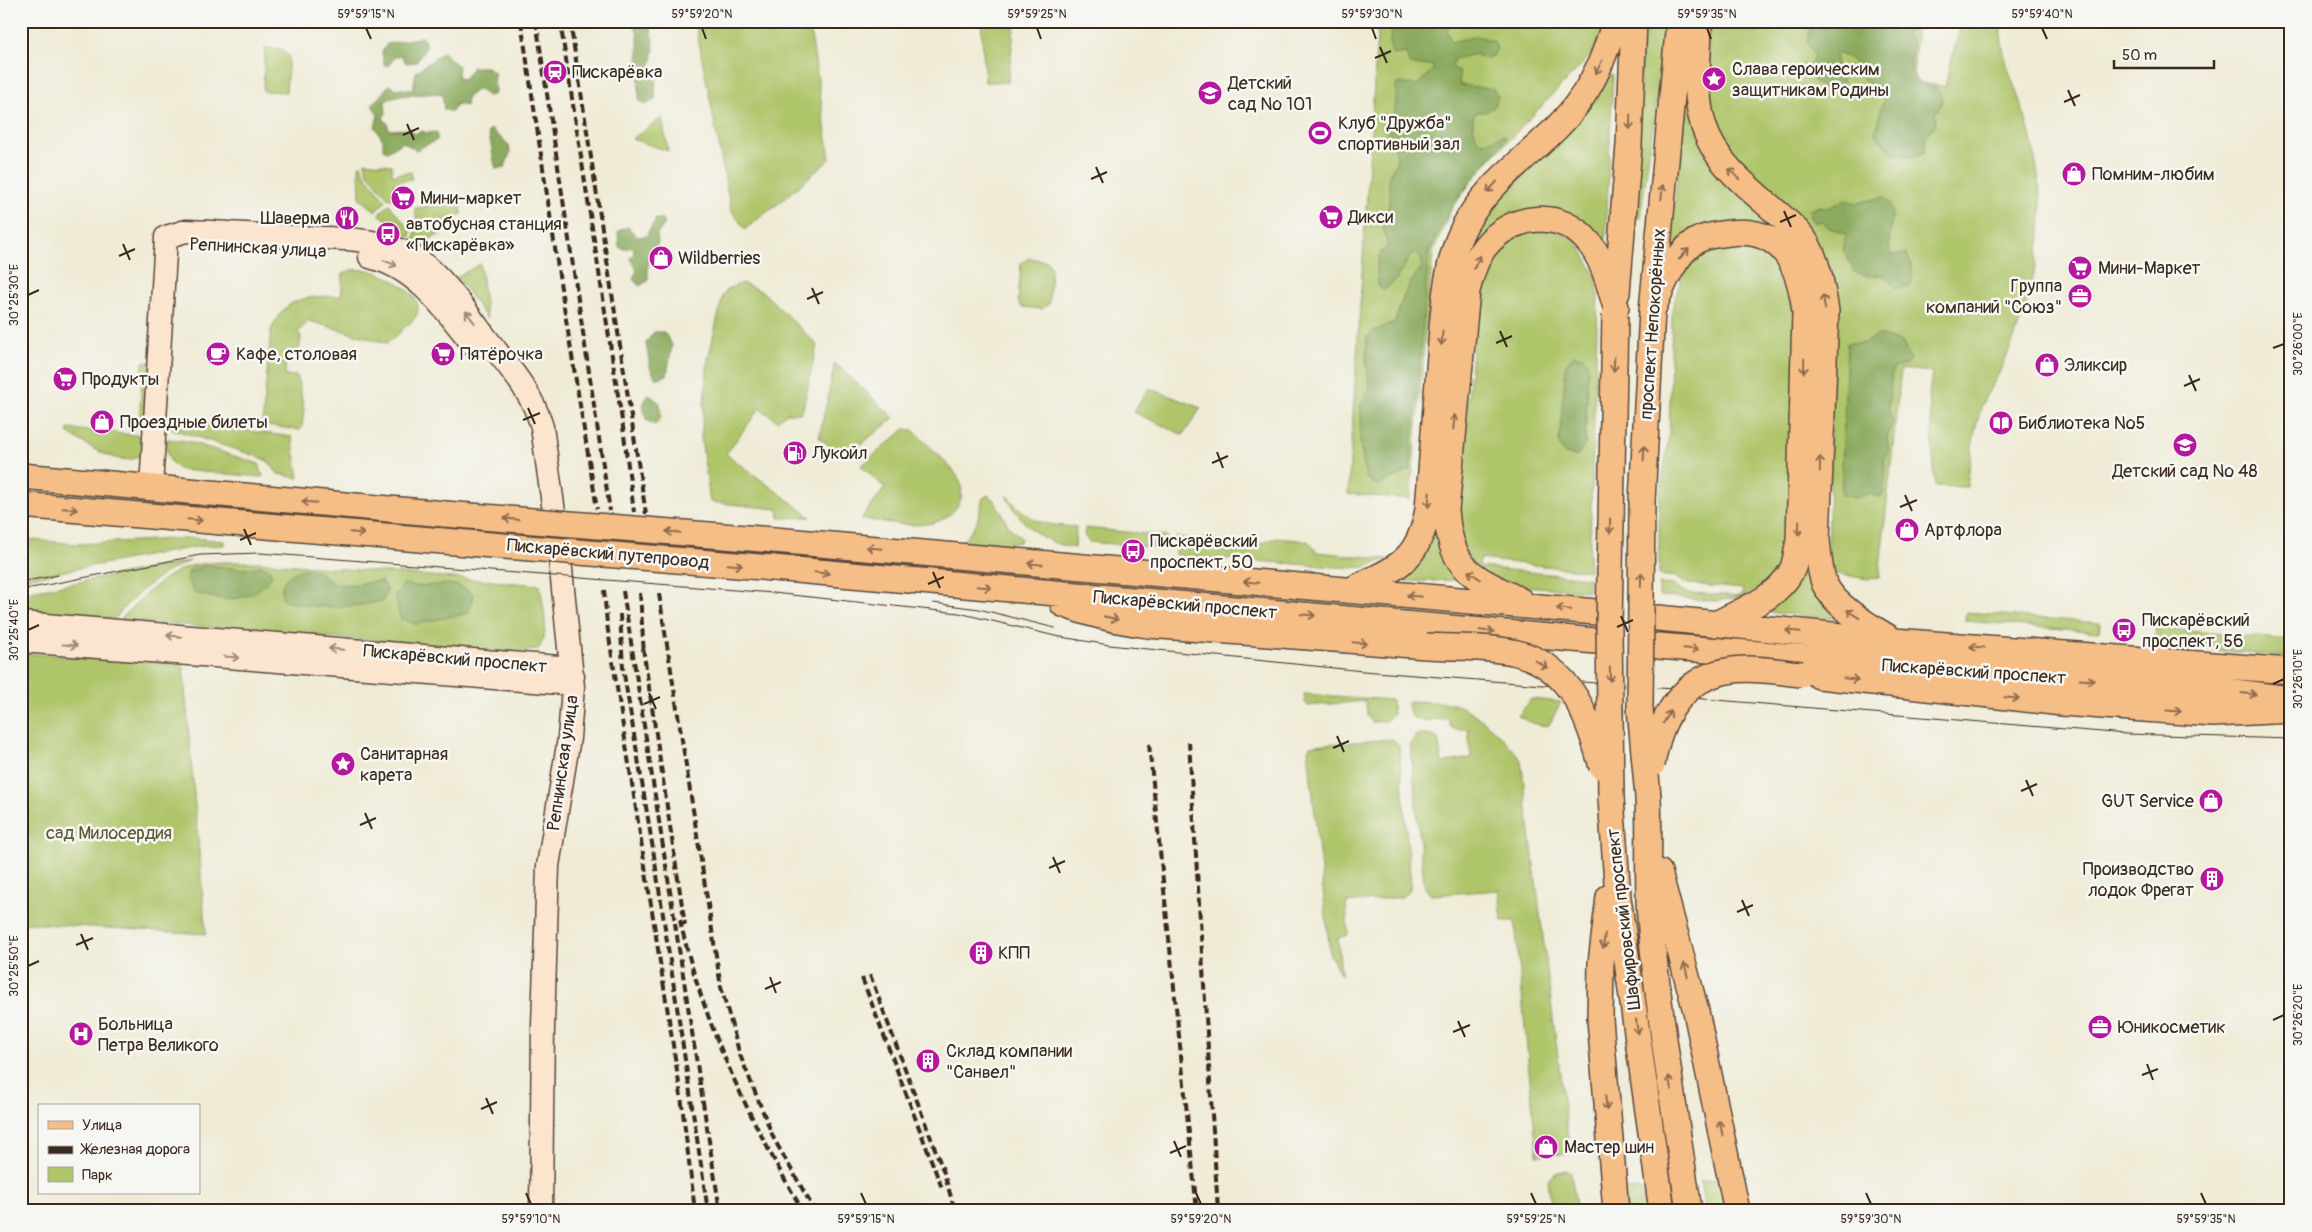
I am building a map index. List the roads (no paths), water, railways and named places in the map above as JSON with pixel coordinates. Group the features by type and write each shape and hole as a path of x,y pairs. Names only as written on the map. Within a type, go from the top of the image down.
{"main road":[{"path":"1352,590 1399,564 1415,549 1424,531 1428,509 1446,290 1458,241 1467,220 1484,195 1553,130 1582,98 1604,56 1615,21"},
{"name":"проспект Непокорённых","path":"1600,626 1616,311 1629,145 1634,21"},
{"name":"проспект Непокорённых","path":"1649,623 1642,501 1652,314 1679,21"},
{"path":"1699,21 1698,103 1704,128 1715,151 1730,170 1790,224 1803,239 1815,260 1822,287 1826,311 1817,540 1820,568 1826,586 1846,610 1894,641"},
{"path":"1532,606 1471,575 1454,553 1448,534 1446,510 1467,291 1473,270 1483,250 1494,236 1507,227 1522,221 1557,220 1575,228 1590,244 1603,264 1616,311"},
{"path":"1652,314 1672,266 1696,241 1720,234 1750,232 1773,241 1785,251 1795,268 1802,287 1805,312 1799,540 1792,569 1781,586 1759,601 1716,624"},
{"path":"21,476 151,488"},
{"name":"Пискарёвский путепровод","path":"151,488 774,540"},
{"name":"Пискарёвский путепровод","path":"21,505 773,568"},
{"name":"Пискарёвский проспект","path":"774,540 1084,569 1532,606 1600,626"},
{"name":"Пискарёвский проспект","path":"773,568 1032,591 1600,626"},
{"path":"1032,591 1078,610 1123,621 1369,643 1503,650 1529,657 1552,671 1576,696 1585,712 1611,798"},
{"name":"Пискарёвский проспект","path":"1649,623 1716,624 1894,641 2291,671"},
{"name":"Шафировский проспект","path":"1649,623 1640,708 1650,834 1650,915 1660,1024 1690,1211"},
{"name":"Шафировский проспект","path":"1600,626 1618,897 1662,1211"},
{"name":"Пискарёвский проспект","path":"1658,646 2215,690 2291,699"},
{"path":"1648,797 1658,735 1663,722 1678,701 1699,682 1715,674 1734,670 1802,674 2062,703 2213,714 2291,710"},
{"path":"1650,834 1694,1002 1738,1211"},
{"path":"1613,840 1602,963 1600,1019 1615,1201"}],"street":[{"name":"Репнинская улица","path":"151,488 166,237 186,231 373,242 388,245 420,260 444,283 523,384 538,412 542,427 558,540 564,676 569,738 548,866 543,1026 541,1211"},
{"name":"Пискарёвский проспект","path":"21,623 564,676"},
{"name":"Пискарёвский проспект","path":"21,641 564,676"},
{"name":"Репнинская улица","path":"528,1211 536,853 564,676"}],"tunnel":[{"path":"1596,612 1658,618"}],"tram line":[{"path":"21,590 200,555 260,553 773,593 959,613 1055,636 1109,645 1363,671 1555,686"},
{"path":"21,582 58,575"},
{"path":"933,603 979,609 1055,628"},
{"path":"1582,682 1596,683"},
{"path":"1658,688 1676,689"},
{"path":"1692,698 2126,734 2291,739"}],"railway":[{"path":"521,21 562,295 597,509"},
{"path":"536,21 610,511"},
{"path":"560,21 623,427 634,512"},
{"path":"570,21 646,514"},
{"path":"604,590 607,624 681,1096 695,1211"},
{"path":"623,591 720,1211"},
{"path":"640,593 644,655"},
{"path":"659,594 721,987 740,1055 774,1139 815,1211"},
{"path":"620,614 623,668 653,849 708,1211"},
{"path":"643,648 685,925"},
{"path":"1189,742 1218,1211"},
{"path":"1149,744 1197,1211"},
{"path":"680,920 701,996 730,1070 764,1141 803,1211"},
{"path":"870,975 944,1173 955,1211"},
{"path":"862,978 943,1191"}],"place":[{"name":"Пискарёвка","path":"555,72"},
{"name":"Слава героическим защитникам Родины","path":"1714,79"},
{"name":"Детский сад № 101","path":"1210,93"},
{"name":"Клуб \"Дружба\" спортивный зал","path":"1320,133"},
{"name":"Помним-любим","path":"2074,174"},
{"name":"Мини-маркет","path":"403,198"},
{"name":"Дикси","path":"1331,217"},
{"name":"Шаверма","path":"347,218"},
{"name":"автобусная станция «Пискарёвка»","path":"388,234"},
{"name":"Wildberries","path":"661,258"},
{"name":"Мини-Маркет","path":"2080,268"},
{"name":"Группа компаний \"Союз\"","path":"2080,296"},
{"name":"Кафе, столовая","path":"218,354"},
{"name":"Пятёрочка","path":"443,354"},
{"name":"Эликсир","path":"2047,365"},
{"name":"Продукты","path":"65,379"},
{"name":"Проездные билеты","path":"102,422"},
{"name":"Библиотека №5","path":"2001,423"},
{"name":"Детский сад № 48","path":"2185,445"},
{"name":"Лукойл","path":"795,453"},
{"name":"Артфлора","path":"1907,530"},
{"name":"Пискарёвский проспект, 50","path":"1133,551"},
{"name":"Пискарёвский проспект, 56","path":"2124,630"},
{"name":"Санитарная карета","path":"343,764"},
{"name":"GUT Service","path":"2211,801"},
{"name":"Производство лодок Фрегат","path":"2212,879"},
{"name":"КПП","path":"981,953"},
{"name":"Юникосметик","path":"2100,1027"},
{"name":"Больница Петра Великого","path":"81,1034"},
{"name":"Склад компании \"Санвел\"","path":"928,1061"},
{"name":"Мастер шин","path":"1546,1147"}],"park label":[{"name":"сад Милосердия","path":"109,833"}]}
